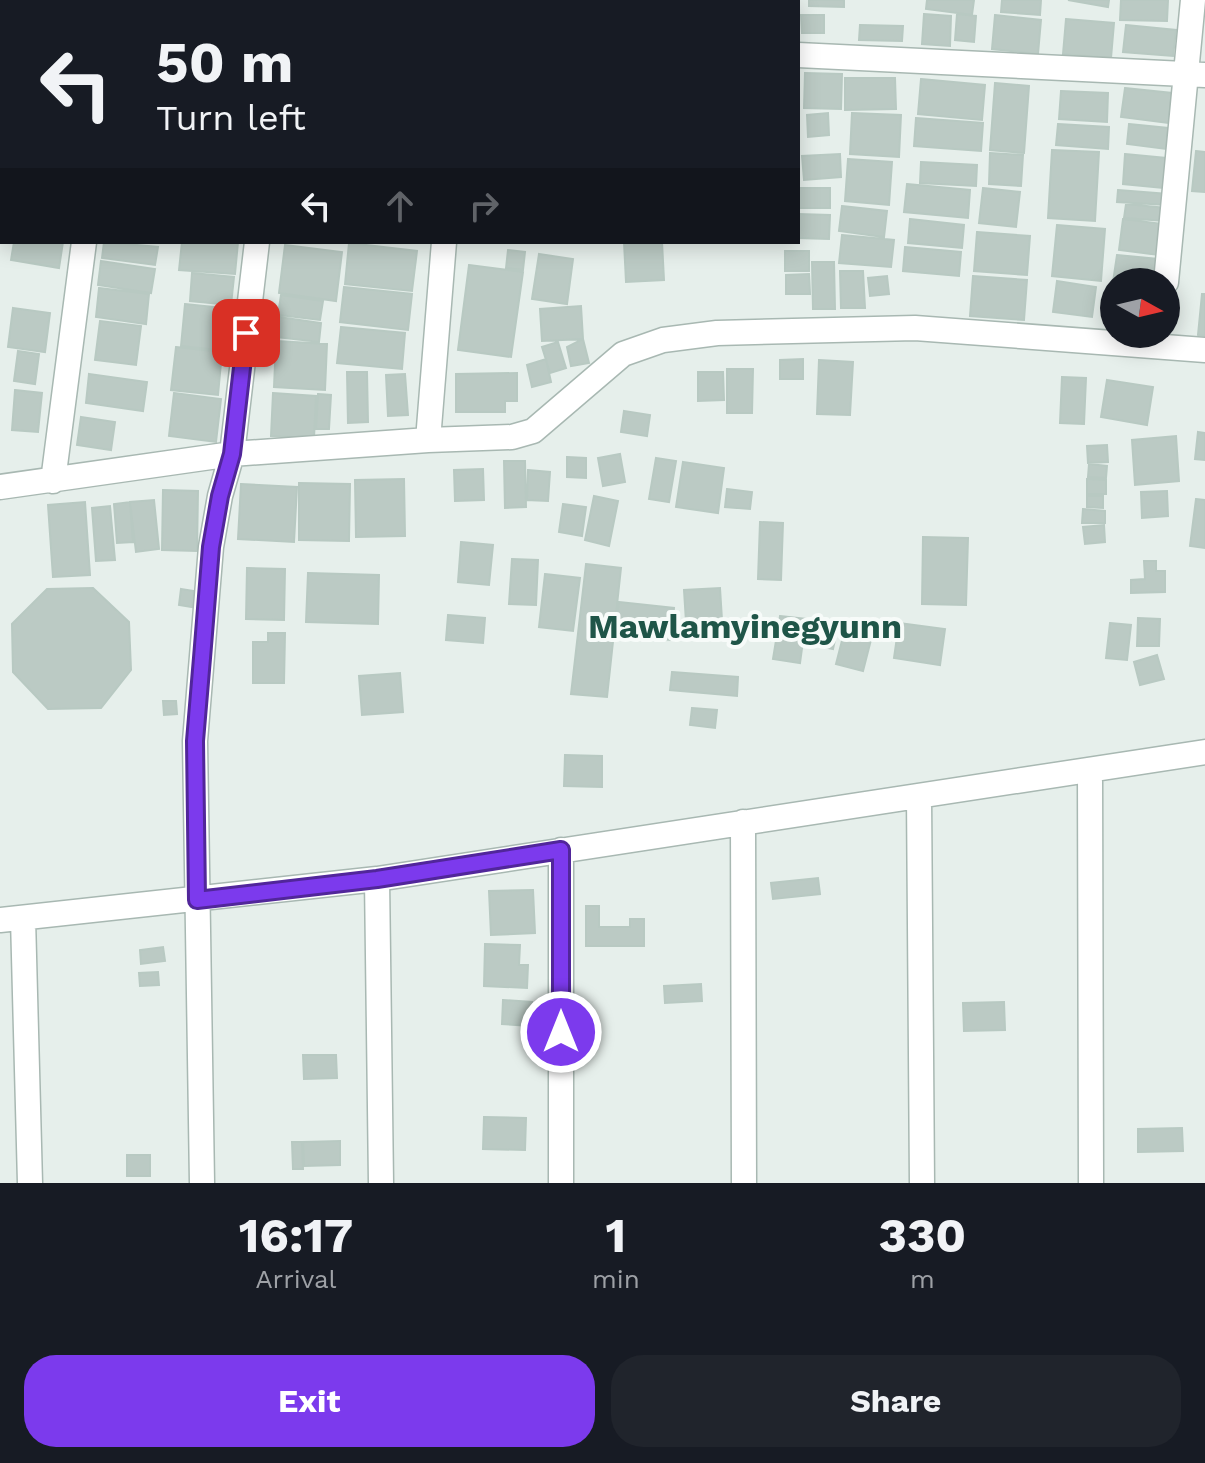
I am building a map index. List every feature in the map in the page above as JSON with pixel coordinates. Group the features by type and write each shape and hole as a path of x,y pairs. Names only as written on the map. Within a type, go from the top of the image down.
{"street":[{"path":"1168,268 1196,75 1193,0"},
{"path":"800,55 1196,75"},
{"path":"53,481 84,244"},
{"path":"202,1183 195,741 211,547 220,496 232,454 257,244"},
{"path":"428,440 444,244"},
{"path":"0,487 232,454 512,437 533,431 623,354 663,340 717,333 915,328 1100,337"},
{"path":"1180,344 1205,350"},
{"path":"30,1183 12,919 377,879 1205,752"},
{"path":"1090,770 1091,1183"},
{"path":"919,796 922,1183"},
{"path":"743,822 744,1183"},
{"path":"561,850 561,1183"},
{"path":"377,879 381,1183"}],"building":[{"path":"809,0 844,0 844,7 809,6"},
{"path":"927,0 974,0 972,15 926,9"},
{"path":"1002,0 1041,0 1040,15 1001,12"},
{"path":"1068,0 1109,0 1108,7"},
{"path":"1121,0 1168,0 1167,21 1120,20"},
{"path":"924,14 951,16 950,46 922,44"},
{"path":"957,14 976,16 974,42 955,40"},
{"path":"801,15 824,15 824,33 802,33"},
{"path":"995,15 1041,20 1038,54 992,49"},
{"path":"1066,19 1114,23 1111,58 1063,54"},
{"path":"860,25 903,26 902,41 859,40"},
{"path":"1126,25 1176,30 1173,56 1123,52"},
{"path":"805,73 842,74 841,109 804,108"},
{"path":"845,78 895,78 896,109 845,110"},
{"path":"921,79 985,85 982,120 918,114"},
{"path":"995,83 1029,86 1024,153 990,150"},
{"path":"1125,88 1172,93 1168,123 1121,117"},
{"path":"1061,91 1108,93 1107,122 1059,119"},
{"path":"828,113 829,135 808,137 807,115"},
{"path":"852,113 901,115 899,157 850,154"},
{"path":"916,118 983,123 981,151 914,146"},
{"path":"1058,124 1109,127 1108,149 1056,145"},
{"path":"1129,124 1168,128 1166,149 1127,144"},
{"path":"1052,150 1099,152 1095,221 1048,218"},
{"path":"1196,151 1205,152 1205,192 1192,191"},
{"path":"990,153 1023,155 1021,186 989,184"},
{"path":"840,154 841,177 804,180 802,156"},
{"path":"1125,154 1166,158 1163,188 1123,184"},
{"path":"848,159 892,162 889,205 845,201"},
{"path":"921,162 977,165 976,186 920,183"},
{"path":"907,184 970,190 968,218 904,212"},
{"path":"800,188 830,188 830,208 800,208"},
{"path":"983,188 1020,192 1016,227 979,223"},
{"path":"1118,190 1168,194 1167,205 1117,202"},
{"path":"1126,204 1166,208 1165,221 1124,218"},
{"path":"842,206 887,211 884,237 839,231"},
{"path":"800,214 830,215 829,239 800,238"},
{"path":"910,219 964,225 962,248 908,243"},
{"path":"1123,219 1163,224 1159,255 1119,250"},
{"path":"1057,225 1105,229 1100,281 1052,276"},
{"path":"977,232 1030,236 1027,275 974,271"},
{"path":"842,235 894,240 891,267 839,263"},
{"path":"14,244 63,244 59,268 11,260"},
{"path":"104,244 158,247 155,265 102,258"},
{"path":"182,244 238,244 235,274 179,270"},
{"path":"349,244 417,251 412,291 345,284"},
{"path":"624,244 662,244 664,280 626,282"},
{"path":"285,245 342,252 336,301 279,293"},
{"path":"905,247 961,252 959,276 903,271"},
{"path":"508,250 525,252 523,270 506,268"},
{"path":"785,251 809,251 809,271 785,271"},
{"path":"539,254 573,259 567,304 532,299"},
{"path":"1117,255 1158,259 1157,268 1115,268"},
{"path":"101,261 155,269 151,293 98,285"},
{"path":"812,262 834,262 835,309 813,309"},
{"path":"469,265 523,272 511,357 458,350"},
{"path":"840,271 863,271 865,308 841,308"},
{"path":"192,273 234,277 231,305 190,301"},
{"path":"809,274 810,294 786,294 786,275"},
{"path":"887,276 889,294 870,296 868,278"},
{"path":"973,276 1027,280 1024,320 970,316"},
{"path":"1057,281 1096,287 1092,317 1053,312"},
{"path":"344,287 412,294 408,330 340,322"},
{"path":"99,288 149,294 146,324 96,317"},
{"path":"1202,294 1205,294 1205,336 1198,335"},
{"path":"281,295 323,301 320,320 278,315"},
{"path":"185,304 232,309 227,351 181,346"},
{"path":"581,306 583,339 542,341 540,309"},
{"path":"13,308 50,313 45,352 8,347"},
{"path":"279,317 321,323 319,342 277,337"},
{"path":"100,321 141,326 136,365 95,360"},
{"path":"341,327 405,333 402,369 337,363"},
{"path":"583,339 589,363 571,366 567,347"},
{"path":"276,341 327,344 325,390 274,387"},
{"path":"558,342 566,368 550,373 542,347"},
{"path":"176,347 222,352 218,395 171,390"},
{"path":"18,351 39,354 35,384 14,381"},
{"path":"546,359 551,382 532,387 527,365"},
{"path":"803,359 803,379 780,379 780,360"},
{"path":"819,360 853,362 850,415 817,414"},
{"path":"727,369 753,369 752,413 727,413"},
{"path":"347,372 367,372 368,422 348,423"},
{"path":"698,372 723,372 724,400 698,401"},
{"path":"517,373 517,401 505,401 505,412 456,412 456,374"},
{"path":"89,374 147,382 143,411 86,403"},
{"path":"405,374 408,415 388,416 386,375"},
{"path":"1062,377 1086,378 1084,424 1060,423"},
{"path":"1107,380 1153,387 1147,425 1101,417"},
{"path":"15,390 42,393 38,432 12,430"},
{"path":"174,393 221,399 216,442 169,436"},
{"path":"273,393 316,396 314,438 271,436"},
{"path":"318,394 331,395 329,429 316,429"},
{"path":"624,411 650,415 647,436 621,432"},
{"path":"81,417 115,422 111,450 77,445"},
{"path":"1198,432 1205,433 1205,460 1195,459"},
{"path":"1176,436 1179,481 1135,485 1132,440"},
{"path":"1107,445 1108,462 1088,463 1087,446"},
{"path":"620,454 625,482 603,486 598,458"},
{"path":"567,457 586,458 586,478 567,477"},
{"path":"656,458 676,461 669,502 649,499"},
{"path":"504,461 525,461 526,507 505,508"},
{"path":"683,462 724,468 718,513 676,507"},
{"path":"1089,464 1107,466 1106,478 1088,477"},
{"path":"483,469 484,500 455,501 454,470"},
{"path":"528,470 550,472 548,501 527,500"},
{"path":"404,479 405,536 356,537 355,480"},
{"path":"1087,479 1106,480 1106,494 1087,494"},
{"path":"299,483 350,484 349,541 299,540"},
{"path":"241,484 297,487 294,542 238,539"},
{"path":"727,489 752,492 750,509 725,507"},
{"path":"163,490 198,491 197,551 162,550"},
{"path":"1167,491 1168,516 1142,518 1141,492"},
{"path":"594,496 618,501 609,546 585,540"},
{"path":"1087,496 1103,496 1103,508 1087,507"},
{"path":"1196,499 1205,500 1205,548 1190,546"},
{"path":"154,500 159,549 136,552 130,502"},
{"path":"85,502 90,575 53,577 48,505"},
{"path":"130,502 133,542 117,543 114,504"},
{"path":"563,504 586,507 582,536 559,532"},
{"path":"110,506 115,560 96,561 92,508"},
{"path":"1083,509 1105,511 1105,523 1082,523"},
{"path":"760,522 783,523 781,580 758,579"},
{"path":"1104,525 1105,542 1085,544 1083,527"},
{"path":"923,537 968,538 966,605 922,604"},
{"path":"461,542 493,545 489,585 458,582"},
{"path":"512,559 538,560 536,605 509,604"},
{"path":"1144,561 1156,561 1156,571 1165,571 1165,592 1131,593 1131,580 1145,579"},
{"path":"586,564 621,568 607,697 571,694"},
{"path":"247,568 285,569 284,620 246,619"},
{"path":"308,573 379,575 378,624 306,622"},
{"path":"545,574 580,578 573,631 539,627"},
{"path":"93,588 129,622 131,670 101,708 48,709 13,672 12,624 47,589"},
{"path":"720,588 723,636 687,638 684,590"},
{"path":"181,589 194,591 192,607 179,605"},
{"path":"619,602 674,608 671,640 616,635"},
{"path":"448,615 485,618 483,643 446,640"},
{"path":"780,616 806,619 800,663 773,659"},
{"path":"1138,618 1160,619 1159,646 1137,646"},
{"path":"818,622 838,626 833,649 814,645"},
{"path":"899,623 945,629 940,665 894,658"},
{"path":"1110,623 1131,625 1127,660 1106,658"},
{"path":"846,625 873,632 863,671 836,664"},
{"path":"268,633 285,633 284,683 253,683 253,642 268,642"},
{"path":"1157,655 1164,679 1140,685 1134,662"},
{"path":"672,672 738,677 737,696 670,690"},
{"path":"400,673 403,712 362,715 359,676"},
{"path":"163,701 176,701 177,714 164,715"},
{"path":"692,708 717,710 715,728 690,725"},
{"path":"565,755 602,756 602,787 564,786"},
{"path":"818,878 820,894 773,899 771,883"},
{"path":"533,890 535,933 491,935 489,891"},
{"path":"586,906 599,906 599,927 630,927 630,919 644,919 644,946 586,946"},
{"path":"485,944 520,945 519,965 528,965 527,988 484,986"},
{"path":"163,947 165,961 141,964 140,950"},
{"path":"158,972 159,985 140,986 139,973"},
{"path":"701,984 702,1001 665,1003 664,986"},
{"path":"503,1000 532,1002 530,1026 502,1024"},
{"path":"1004,1002 1005,1030 964,1031 963,1003"},
{"path":"303,1055 336,1055 337,1078 304,1079"},
{"path":"484,1117 526,1118 525,1150 483,1149"},
{"path":"1182,1128 1183,1151 1138,1152 1138,1129"},
{"path":"340,1141 340,1165 304,1166 303,1142"},
{"path":"292,1142 302,1142 303,1169 293,1169"},
{"path":"127,1155 150,1155 150,1176 127,1176"}],"district":[{"name":"Mawlamyinegyunn","path":"745,626"}],"route":[{"path":"246,333 232,454 220,496 211,547 195,741 197,900 377,879 561,850 561,1032"}]}
